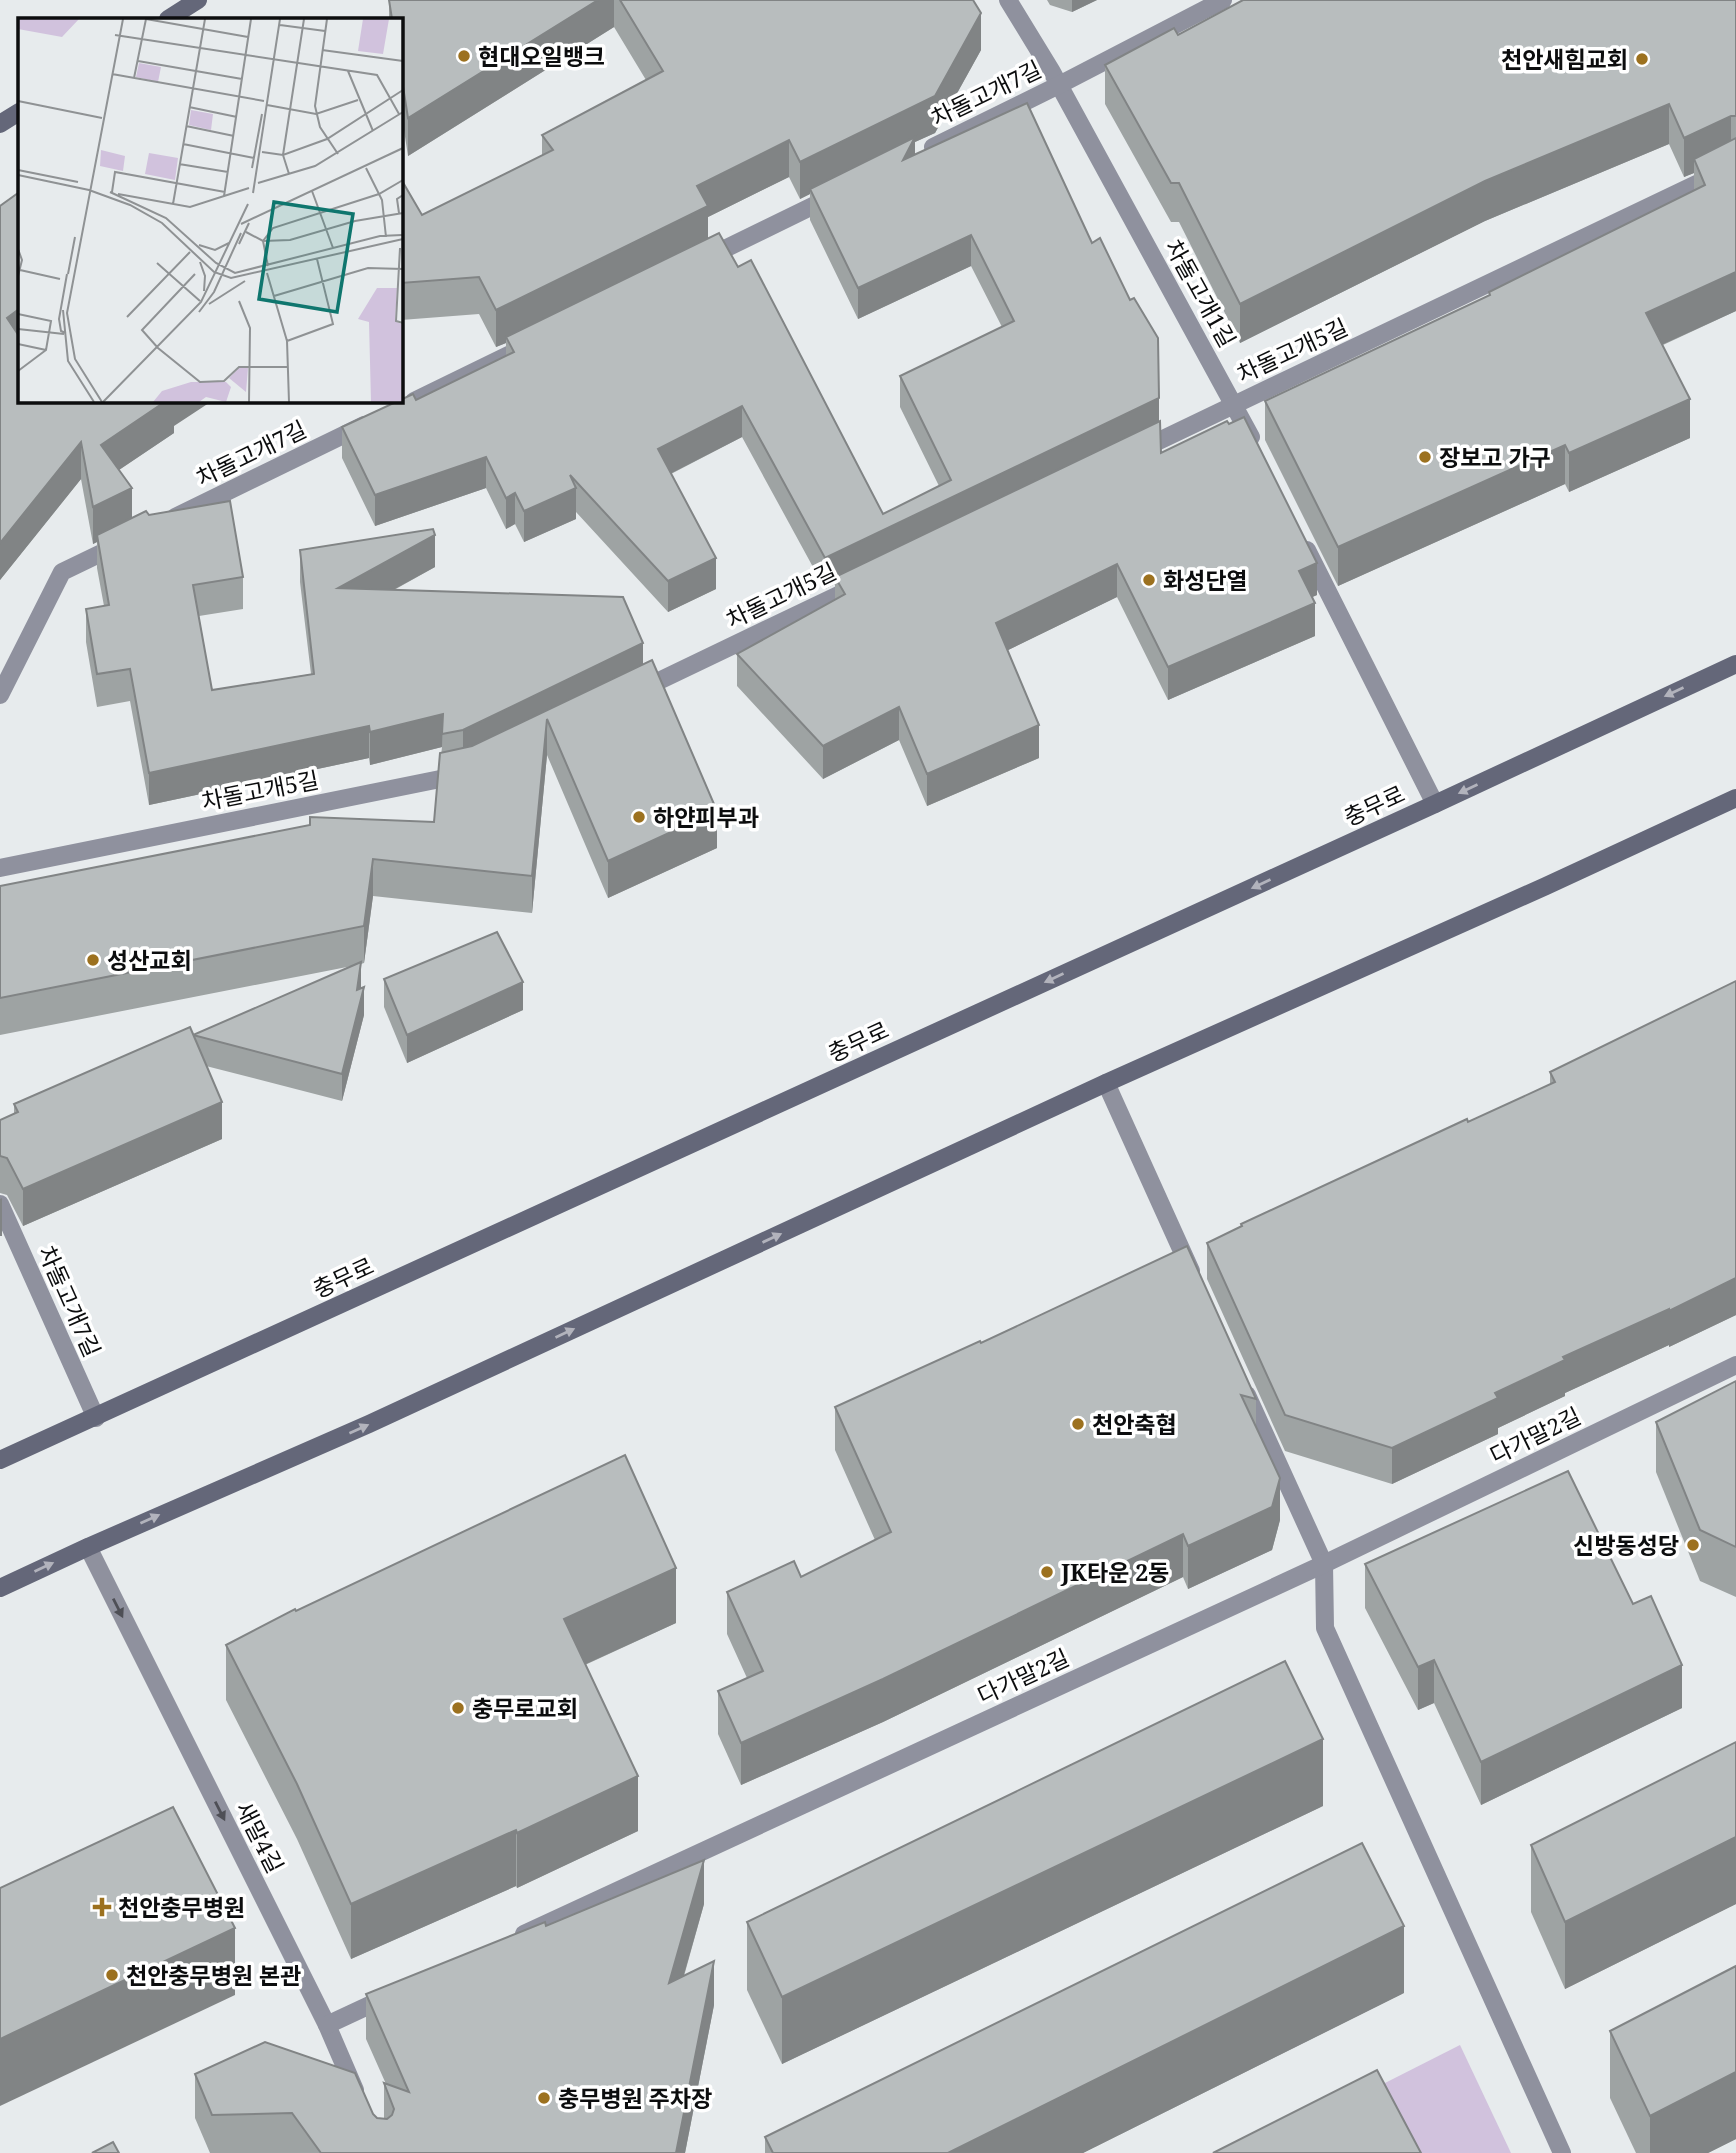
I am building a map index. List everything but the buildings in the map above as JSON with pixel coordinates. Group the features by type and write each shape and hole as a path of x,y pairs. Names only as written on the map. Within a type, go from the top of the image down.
{"main road":[{"path":"170,18 198,0"},
{"path":"0,124 18,113"},
{"name":"충무로","path":"0,1457 23,1450 96,1418 1736,664"},
{"path":"0,1588 369,1424 1106,1083 1736,798"}],"street":[{"name":"차돌고개1길","path":"1008,0 1059,85 1259,454"},
{"name":"차돌고개7길","path":"923,152 1223,0"},
{"name":"차돌고개5길","path":"1121,459 1736,165"},
{"path":"688,267 849,188"},
{"name":"차돌고개7길","path":"160,524 540,339"},
{"path":"1297,529 1435,804"},
{"path":"0,695 62,572 136,536"},
{"name":"차돌고개5길","path":"618,701 870,580"},
{"name":"차돌고개5길","path":"0,868 467,773 480,767"},
{"path":"1106,1083 1197,1284"},
{"name":"차돌고개7길","path":"0,1204 96,1418"},
{"name":"다가말2길","path":"510,1940 1324,1564 1736,1365"},
{"path":"1238,1374 1324,1564 1325,1628 1562,2153"},
{"name":"새말4길","path":"88,1547 327,2025 360,2102"},
{"path":"327,2025 400,1991"}],"shaded area":[{"path":"1460,2045 1511,2153 1386,2153 1377,2137 1385,2083"}],"place":[{"name":"현대오일뱅크","path":"464,56"},
{"name":"천안새힘교회","path":"1642,59"},
{"name":"장보고 가구","path":"1425,457"},
{"name":"화성단열","path":"1149,580"},
{"name":"하얀피부과","path":"639,817"},
{"name":"성산교회","path":"93,960"},
{"name":"천안축협","path":"1078,1424"},
{"name":"신방동성당","path":"1693,1545"},
{"name":"JK타운 2동","path":"1047,1572"},
{"name":"충무로교회","path":"458,1708"},
{"name":"천안충무병원","path":"102,1907"},
{"name":"천안충무병원 본관","path":"112,1975"},
{"name":"충무병원 주차장","path":"544,2098"}]}
